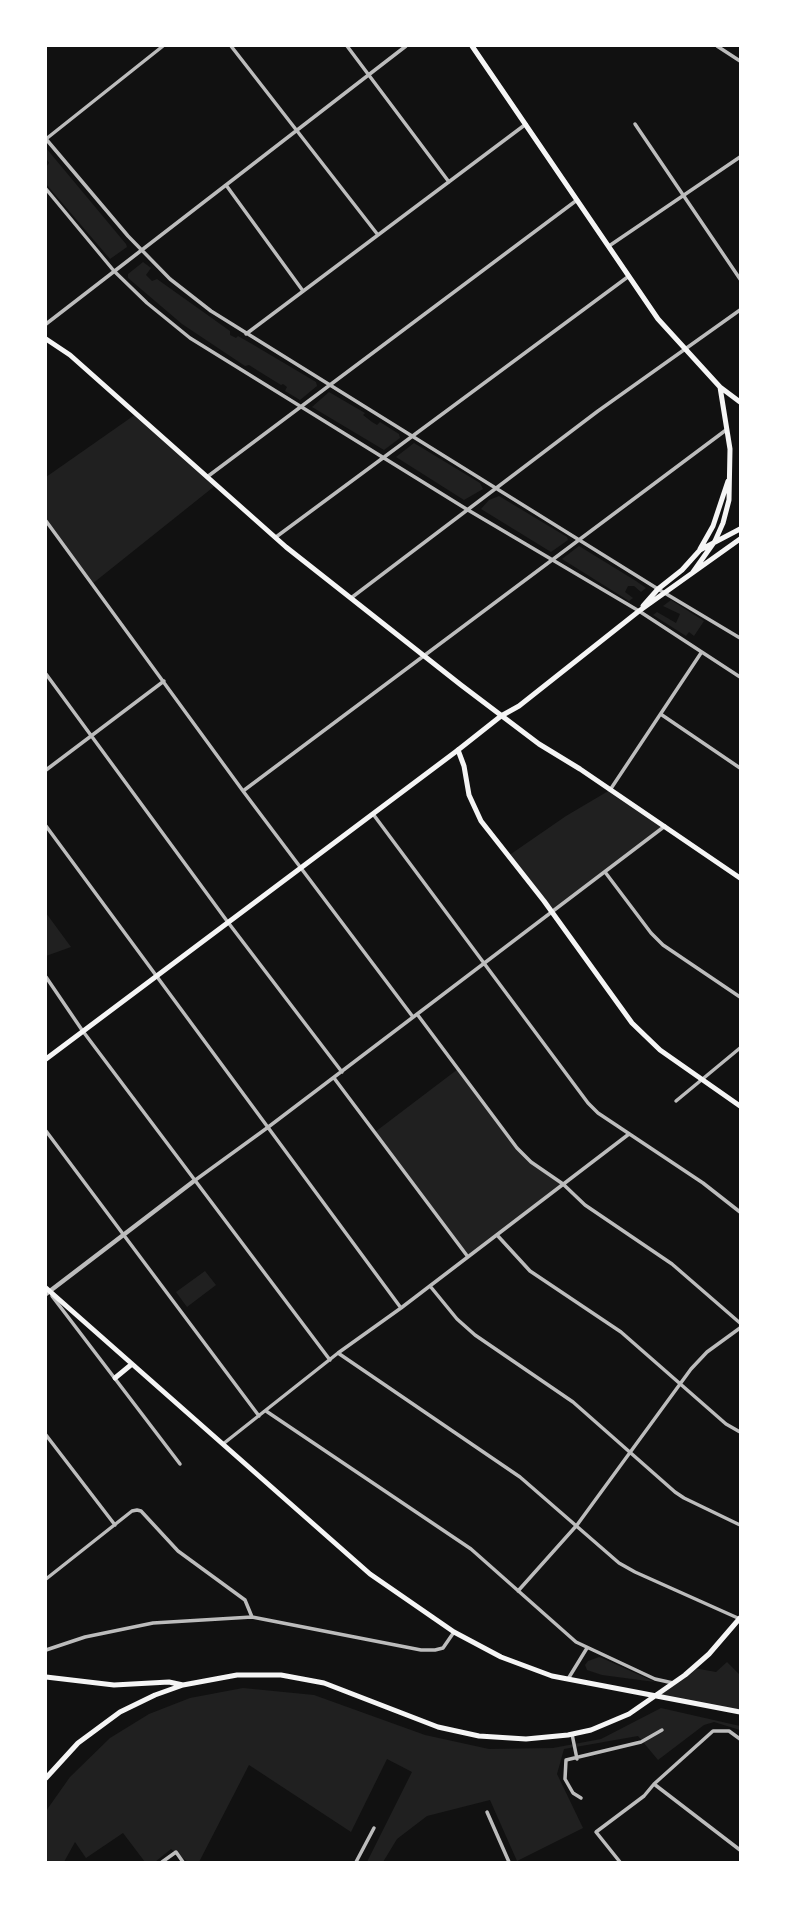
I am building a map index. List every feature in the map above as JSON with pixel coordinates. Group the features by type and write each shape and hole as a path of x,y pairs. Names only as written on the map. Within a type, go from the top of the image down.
{"main road":[{"path":"472,46 658,319 720,387 740,402"},
{"path":"46,339 69,355 276,537 423,656 539,744 740,878"},
{"path":"691,575 715,541 730,500 728,428 720,387"},
{"path":"639,611 699,550 713,526 729,478"},
{"path":"699,550 740,529"},
{"path":"46,1059 154,975 519,706 639,611 740,539"},
{"path":"458,750 475,811 632,1023 660,1050 740,1106"},
{"path":"46,1290 370,1574 454,1632 514,1662 568,1679 739,1712"},
{"path":"115,1378 132,1364"},
{"path":"46,1778 78,1742 111,1718 146,1699 183,1685 237,1675 281,1675 324,1683 427,1723 461,1733 526,1739 572,1734 613,1722 629,1714 709,1654 740,1619"},
{"path":"46,1677 114,1685 169,1682 183,1685"}],"street":[{"path":"163,46 46,139 141,250 190,296 246,334 740,638"},
{"path":"231,46 379,235"},
{"path":"347,46 449,182"},
{"path":"46,324 406,46"},
{"path":"717,46 740,61"},
{"path":"246,334 526,124"},
{"path":"635,124 740,279"},
{"path":"609,246 740,157"},
{"path":"226,185 303,291"},
{"path":"46,190 114,271 147,303 190,338 550,560 639,611 740,677"},
{"path":"206,477 577,200"},
{"path":"276,537 629,276"},
{"path":"351,598 496,488 740,310"},
{"path":"243,791 728,428"},
{"path":"46,521 243,791 517,1148 585,1205 672,1264 740,1326 707,1352 679,1383 577,1525 518,1591"},
{"path":"610,790 701,653"},
{"path":"46,674 227,922 342,1072"},
{"path":"46,770 164,681"},
{"path":"662,715 740,768"},
{"path":"373,814 588,1103 740,1212"},
{"path":"46,826 401,1308"},
{"path":"180,1464 46,1290 334,1078 665,826"},
{"path":"605,871 663,945 740,997"},
{"path":"46,977 82,1030 330,1360"},
{"path":"676,1101 740,1048"},
{"path":"334,1078 468,1257"},
{"path":"46,1131 122,1236 260,1416"},
{"path":"223,1444 338,1353 629,1134"},
{"path":"497,1235 530,1271 621,1332 726,1424 740,1432"},
{"path":"430,1286 457,1319 475,1335 573,1402 684,1498 740,1525"},
{"path":"338,1353 520,1477 607,1553 635,1572 740,1619"},
{"path":"266,1411 471,1549 576,1642 656,1679 673,1683"},
{"path":"46,1435 115,1525"},
{"path":"46,1579 136,1510 178,1551 245,1600 252,1617"},
{"path":"46,1650 85,1637 153,1623 252,1617 421,1650 443,1647 454,1632"},
{"path":"568,1679 587,1648"},
{"path":"581,1798 573,1793 565,1779 566,1760 641,1742 662,1730"},
{"path":"620,1863 597,1832 644,1796 713,1731 729,1731 740,1739"},
{"path":"572,1734 577,1759"},
{"path":"654,1784 740,1850"},
{"path":"487,1812 509,1863"},
{"path":"356,1863 374,1828"},
{"path":"162,1863 176,1852 183,1863"}],"shaded area":[{"path":"46,148 126,244 127,247 110,259 46,184 46,167 49,163"},
{"path":"143,262 151,268 146,275 152,281 157,279 230,331 230,335 236,338 238,336 252,344 316,382 317,386 300,400 285,391 287,387 283,384 249,365 245,366 182,324 128,278 128,274"},
{"path":"329,392 365,413 363,415 377,425 380,422 399,434 400,438 384,450 312,407"},
{"path":"136,414 216,485 92,584 46,521 46,477"},
{"path":"414,443 480,483 483,489 464,500 396,457"},
{"path":"499,496 568,540 551,552 481,509 489,500"},
{"path":"579,546 646,588 641,592 634,586 628,586 625,592 633,598 629,601 562,559"},
{"path":"671,600 704,621 694,636 689,632 686,636 653,615 657,612 676,623 680,614 663,606"},
{"path":"610,790 665,826 551,912 508,856"},
{"path":"46,913 71,947 46,956"},
{"path":"458,1069 517,1148 531,1162 563,1184 468,1257 375,1132"},
{"path":"205,1271 216,1285 187,1307 176,1292"},
{"path":"599,1657 655,1682 602,1675 587,1670 585,1665 588,1661"},
{"path":"727,1662 740,1675 740,1712 656,1695 694,1668 716,1672"},
{"path":"243,1688 314,1695 425,1735 489,1749 553,1748 601,1739 661,1708 740,1726 740,1730 714,1722 704,1725 658,1760 638,1736 564,1749 557,1774 583,1828 517,1861 490,1800 427,1816 397,1839 383,1862 367,1862 412,1772 387,1759 351,1832 249,1765 199,1862 188,1862 171,1849 155,1862 145,1862 123,1833 86,1858 75,1842 64,1862 46,1862 46,1811 70,1777 110,1738 149,1714 190,1698"}]}
